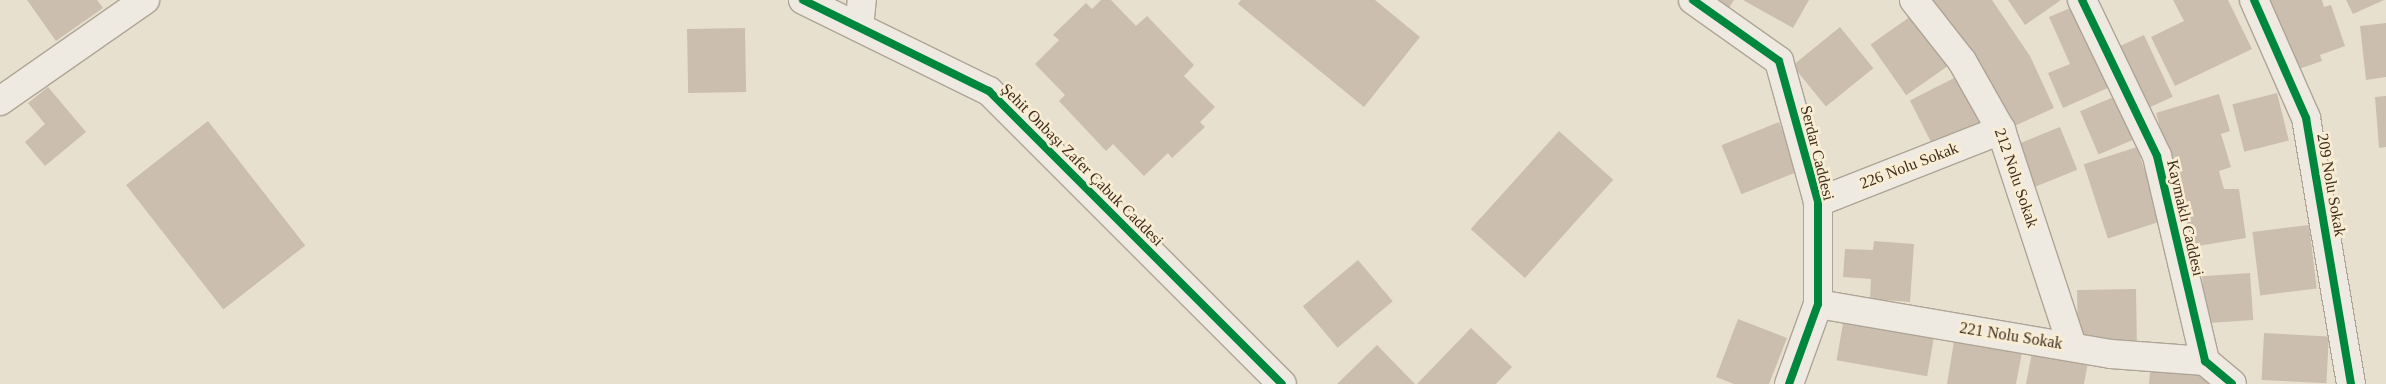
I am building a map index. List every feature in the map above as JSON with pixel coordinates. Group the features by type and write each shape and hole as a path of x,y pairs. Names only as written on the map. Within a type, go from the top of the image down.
{"street":[{"path":"0,101 144,0"},
{"name":"Şehit Onbaşı Zafer Çabuk Caddesi","path":"803,0 989,91 1282,384"},
{"path":"858,27 862,0"},
{"name":"Serdar Caddesi","path":"1693,0 1779,61 1818,202 1818,304 1789,384"},
{"name":"212 Nolu Sokak","path":"1914,0 1962,61 2001,130 2072,346"},
{"name":"Kaymaklı Caddesi","path":"2082,0 2157,156 2205,361"},
{"name":"209 Nolu Sokak","path":"2254,0 2306,118 2351,384"},
{"name":"226 Nolu Sokak","path":"1818,202 2001,130"},
{"name":"221 Nolu Sokak","path":"1818,304 2112,354 2205,361"},
{"path":"2205,361 2232,384"}],"building":[{"path":"27,0 97,0 103,8 56,41"},
{"path":"1101,0 1111,0 1136,26 1147,16 1194,65 1184,76 1215,107 1200,122 1205,127 1172,158 1168,153 1144,176 1113,144 1106,151 1059,101 1065,95 1035,64 1059,40 1053,35 1086,3 1092,9"},
{"path":"1241,0 1375,0 1420,37 1364,107 1238,4"},
{"path":"1715,0 1734,0 1729,8"},
{"path":"1743,0 1809,0 1793,28"},
{"path":"1927,0 1992,0 2030,56 2054,108 2010,128"},
{"path":"2008,0 2061,0 2025,25"},
{"path":"2173,0 2228,0 2252,49 2175,86 2151,37 2184,21"},
{"path":"2265,0 2322,0 2324,7 2331,5 2345,46 2320,55 2322,61 2290,72"},
{"path":"2346,0 2384,0 2353,14"},
{"path":"2075,6 2110,87 2063,108 2048,73 2070,64 2049,17"},
{"path":"1914,14 1950,65 1906,95 1871,44"},
{"path":"2386,23 2386,77 2366,80 2360,26"},
{"path":"1840,27 1873,68 1826,107 1793,65"},
{"path":"745,28 746,92 688,93 687,29"},
{"path":"2144,35 2173,97 2142,111 2113,49"},
{"path":"1958,76 1981,121 1933,146 1910,101"},
{"path":"48,87 86,132 45,166 25,142 45,124 28,103"},
{"path":"2277,93 2289,141 2244,152 2232,104"},
{"path":"2219,94 2230,131 2221,134 2231,167 2219,171 2224,189 2239,189 2246,238 2192,247 2156,113"},
{"path":"2116,96 2134,139 2098,155 2080,111"},
{"path":"2386,96 2386,147 2379,148 2375,97"},
{"path":"208,121 305,246 223,310 126,185"},
{"path":"1779,122 1799,171 1741,194 1722,145"},
{"path":"2060,127 2077,170 2035,187 2017,144"},
{"path":"1559,131 1613,180 1525,278 1471,229"},
{"path":"2137,147 2161,221 2108,238 2084,164"},
{"path":"2309,225 2317,289 2260,295 2252,232"},
{"path":"1874,241 1914,244 1910,302 1870,299 1871,279 1843,277 1845,249 1873,250"},
{"path":"1358,260 1393,301 1338,348 1303,306"},
{"path":"2250,273 2253,320 2205,323 2202,276"},
{"path":"2136,289 2137,340 2078,341 2077,290"},
{"path":"1844,318 1935,334 1927,376 1837,360"},
{"path":"1738,319 1787,338 1769,384 1734,384 1716,377"},
{"path":"1471,328 1512,367 1496,384 1417,384"},
{"path":"2264,333 2329,336 2326,383 2262,380"},
{"path":"1955,335 2023,347 2016,384 1947,384"},
{"path":"1377,345 1415,384 1337,384"},
{"path":"2033,347 2089,357 2084,384 2026,384"},
{"path":"2150,371 2209,376 2209,384 2149,384"}],"cycle path":[{"path":"803,0 989,91 1282,384"},
{"path":"1693,0 1779,61 1818,202 1818,304 1789,384"},
{"path":"2082,0 2157,156 2205,361 2232,384"},
{"path":"2254,0 2306,118 2351,384"}]}
